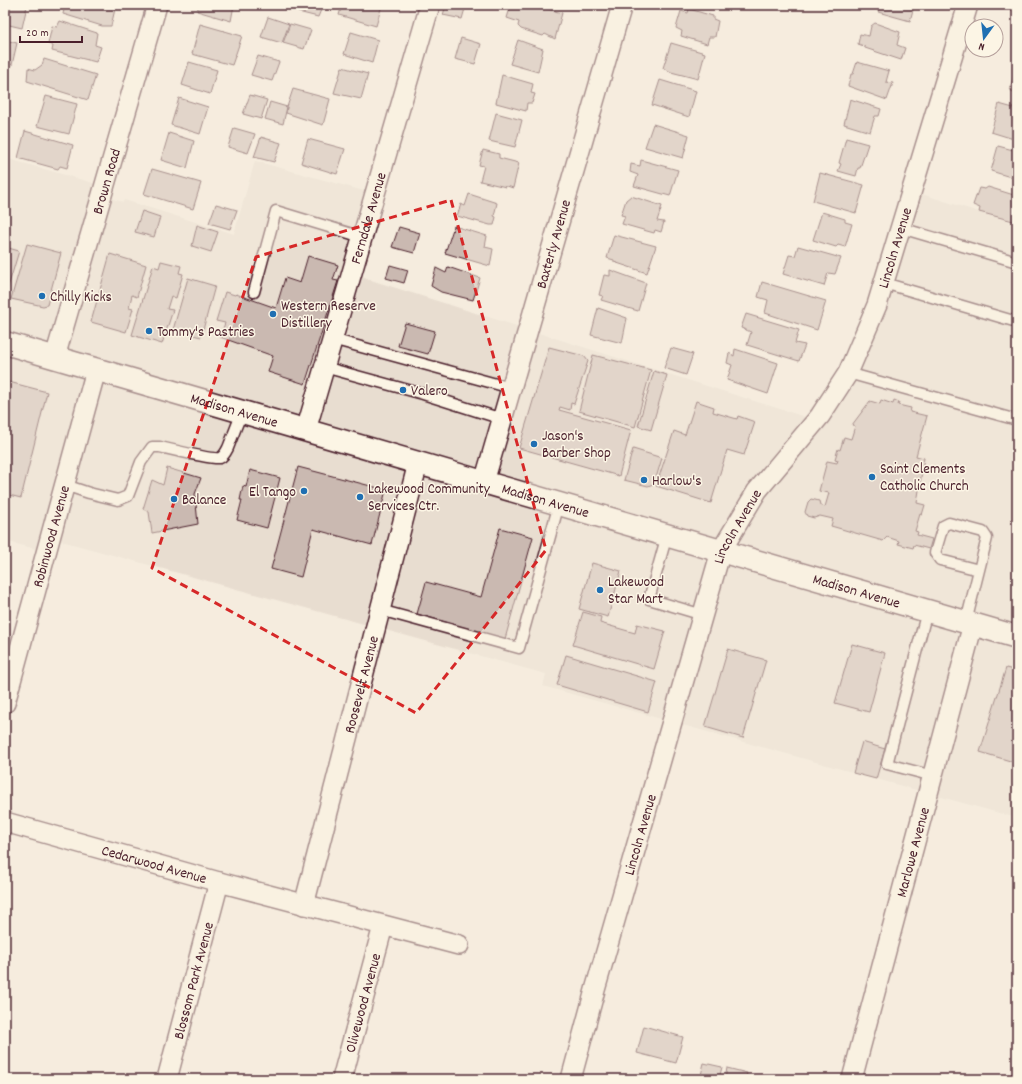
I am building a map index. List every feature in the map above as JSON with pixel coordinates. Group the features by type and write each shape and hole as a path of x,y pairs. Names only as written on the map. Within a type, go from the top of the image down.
{"main road":[{"name":"Madison Avenue","path":"5,343 1017,637"}],"street":[{"name":"Brown Road","path":"55,358 157,5"},
{"name":"Ferndale Avenue","path":"306,430 430,5"},
{"name":"Baxterly Avenue","path":"484,482 622,5"},
{"name":"Lincoln Avenue","path":"571,1079 595,990 721,551 757,491 820,416 848,373 877,305 968,5"},
{"name":"Robinwood Avenue","path":"5,703 96,370"},
{"name":"Roosevelt Avenue","path":"304,905 418,463"},
{"name":"Marlowe Avenue","path":"852,1079 933,776 970,623"},
{"name":"Cedarwood Avenue","path":"5,822 304,905"},
{"name":"Blossom Park Avenue","path":"167,1079 219,882"},
{"path":"304,905 458,945"},
{"name":"Olivewood Avenue","path":"342,1079 383,926"}],"lane":[{"path":"254,292 276,211 362,237"},
{"path":"901,228 1017,262"},
{"path":"884,283 1017,322"},
{"path":"332,339 511,388"},
{"path":"324,367 423,394 502,419"},
{"path":"848,373 1017,420"},
{"path":"65,485 89,494 118,500 128,496 141,462 152,447 160,447 210,458 219,458 225,454 228,448 242,412"},
{"path":"380,610 520,648 559,504"},
{"path":"970,623 979,570 987,538 983,532 949,523 943,526 935,553 940,560 979,570"},
{"path":"667,535 649,599 703,615"},
{"path":"927,611 888,764 933,776"}],"highlighted area":[{"path":"451,200 546,550 416,713 152,568 256,257"}],"shaded area":[{"path":"5,158 100,185 98,195 123,202 124,200 234,234 255,161 382,196 358,276 805,417 842,364 884,283 912,191 1017,224 1017,818 543,686 546,674 40,535 36,549 5,541"}],"building":[{"path":"5,5 27,6 22,28 5,24"},
{"path":"65,5 116,5 111,26 102,26 63,14"},
{"path":"199,5 234,5 231,21 197,11"},
{"path":"300,5 323,5 318,17 298,12"},
{"path":"342,5 382,5 376,26 339,15"},
{"path":"446,5 466,5 462,19 443,15"},
{"path":"511,5 533,5 562,13 555,39 545,34 543,36 521,29 518,26 519,22 507,18"},
{"path":"706,5 725,5 724,7 718,6 716,8"},
{"path":"875,5 914,6 910,21 878,12 878,10 874,8"},
{"path":"689,9 713,16 713,19 718,21 715,37 709,37 707,44 681,36 682,31 676,28 681,11 688,13"},
{"path":"268,17 289,24 282,43 261,37"},
{"path":"60,21 97,33 95,45 101,47 96,62 52,51 53,46 48,44 52,26 57,27"},
{"path":"875,23 900,32 897,45 905,48 901,60 865,48 864,46 858,44 860,34 869,36 871,26"},
{"path":"200,24 242,36 232,65 192,54"},
{"path":"290,24 311,30 304,49 283,43"},
{"path":"351,32 378,40 372,63 344,54"},
{"path":"461,38 481,44 475,64 455,59"},
{"path":"5,40 17,43 12,65 5,62"},
{"path":"518,40 543,49 538,72 510,64"},
{"path":"671,43 705,53 698,79 671,72 663,68"},
{"path":"258,56 279,62 272,81 251,75"},
{"path":"44,59 96,75 88,100 27,81 28,68 35,70 42,65"},
{"path":"189,62 217,70 210,94 182,85"},
{"path":"857,62 889,71 886,82 893,83 887,100 848,86 851,74 853,74"},
{"path":"342,67 368,74 361,99 334,93"},
{"path":"1016,67 1017,93 1013,93 1010,89"},
{"path":"502,75 533,84 531,93 535,94 532,103 527,103 526,111 496,103"},
{"path":"660,80 696,91 689,117 652,105"},
{"path":"293,89 330,99 323,125 286,113"},
{"path":"250,95 267,100 261,119 243,114"},
{"path":"46,96 77,104 69,134 37,126"},
{"path":"179,98 208,107 200,134 171,125"},
{"path":"850,99 881,109 879,116 875,116 870,132 844,124"},
{"path":"270,102 287,107 283,124 265,119"},
{"path":"999,104 1017,109 1017,140 991,132"},
{"path":"496,113 522,120 515,147 489,141"},
{"path":"653,124 689,135 683,158 645,147"},
{"path":"234,128 255,134 248,153 228,147"},
{"path":"25,131 73,145 67,168 60,166 58,169 18,158"},
{"path":"169,133 194,141 187,168 161,160"},
{"path":"261,137 281,143 274,162 254,157"},
{"path":"846,138 868,144 856,176 838,171 841,164 839,163"},
{"path":"308,139 345,149 337,174 301,163"},
{"path":"998,146 1017,151 1017,179 991,171"},
{"path":"483,150 499,154 499,158 519,163 513,188 480,181 484,166 479,165"},
{"path":"641,160 678,170 670,196 634,186 638,175 630,172 631,164 640,166"},
{"path":"152,169 201,183 193,209 144,194"},
{"path":"820,173 864,185 856,213 813,201"},
{"path":"988,187 1017,196 1017,222 979,212 980,208 973,205 979,188 985,189"},
{"path":"469,194 497,203 494,216 496,217 494,225 457,216 461,204 465,206"},
{"path":"631,196 662,206 657,221 664,222 661,232 655,230 654,233 622,224 625,216 621,215 626,200"},
{"path":"216,204 237,210 230,229 209,223"},
{"path":"142,211 160,217 154,237 135,232"},
{"path":"822,212 845,219 845,222 852,224 845,247 838,245 836,247 813,240"},
{"path":"197,225 218,232 211,252 192,246"},
{"path":"454,226 487,236 485,247 493,249 490,266 445,253"},
{"path":"399,227 420,233 414,253 392,247"},
{"path":"614,235 656,246 647,273 614,262 614,260 607,258"},
{"path":"27,244 61,253 47,305 43,306 11,299"},
{"path":"798,246 841,258 835,274 828,273 824,286 783,274 789,255 795,256"},
{"path":"5,247 19,251 5,297"},
{"path":"110,254 146,265 137,297 132,295 129,308 133,309 126,332 91,322"},
{"name":"Western Reserve Distillery","path":"308,256 338,265 333,280 338,281 305,384 268,372 273,356 220,337 225,323 216,321 225,292 236,294 276,308 285,278 300,283"},
{"path":"161,261 181,266 179,273 183,274 176,298 171,296 167,309 173,310 162,344 132,335 153,266 159,268"},
{"path":"390,265 408,270 404,283 386,278"},
{"path":"448,267 480,278 473,300 441,292 431,286 436,268 446,273"},
{"path":"610,270 646,283 638,311 601,300 603,296 599,295 604,275 610,276"},
{"path":"188,278 215,286 201,337 173,330"},
{"path":"762,282 826,301 817,330 765,313 768,300 758,297"},
{"path":"598,308 627,318 622,343 591,335"},
{"path":"746,314 799,330 795,343 805,345 799,361 747,345 751,332 741,328"},
{"path":"405,323 435,331 428,354 398,346"},
{"path":"549,347 584,356 588,361 574,404 571,403 570,410 560,407 559,410 631,430 619,476 519,448"},
{"path":"671,348 693,354 686,375 664,368"},
{"path":"735,349 778,363 768,394 727,380 732,365 727,363 729,353 734,356"},
{"path":"593,355 651,370 635,427 579,411"},
{"path":"654,371 667,375 651,430 638,426"},
{"path":"9,382 47,392 21,498 5,494 5,398"},
{"name":"Saint Clements Catholic Church","path":"881,400 893,404 894,400 899,402 898,405 911,408 910,412 927,416 916,456 924,458 917,503 925,505 922,515 920,514 915,531 918,532 917,535 932,539 929,549 914,545 913,548 898,544 899,541 887,537 883,541 831,526 833,519 820,516 814,518 807,516 805,512 808,502 811,499 819,501 820,505 825,507 829,493 819,491 827,461 837,463 838,460 835,459 838,449 840,450 844,437 851,439 855,426 852,425 870,401 880,404"},
{"path":"696,401 714,407 713,412 737,419 738,416 755,422 744,455 727,450 711,503 656,486 674,431 685,435"},
{"path":"633,449 662,458 653,484 648,486 624,480"},
{"path":"298,467 386,490 372,545 313,529 301,577 271,569"},
{"path":"167,468 201,478 195,494 198,524 152,533 149,512 143,509 152,480 163,485"},
{"path":"250,470 280,478 267,528 237,520 242,500 240,500 243,486 246,487"},
{"path":"500,528 533,537 505,639 417,614 426,582 481,597"},
{"name":"Lakewood Star Mart","path":"592,563 621,571 608,617 579,609"},
{"path":"583,612 601,617 600,623 635,633 637,624 665,631 654,669 573,645"},
{"path":"852,644 885,653 869,712 835,703"},
{"path":"728,649 766,660 743,738 705,727"},
{"path":"566,655 657,682 648,712 557,685"},
{"path":"1006,668 1017,671 1017,763 980,752"},
{"path":"862,742 885,749 876,779 853,773"},
{"path":"644,1026 683,1037 676,1063 637,1053"},
{"path":"704,1063 722,1067 719,1079 700,1079"},
{"path":"727,1068 747,1073 746,1079 725,1079"}],"place":[{"name":"Chilly Kicks","path":"42,296"},
{"name":"Western Reserve Distillery","path":"273,314"},
{"name":"Tommy's Pastries","path":"149,331"},
{"name":"Valero","path":"403,390"},
{"name":"Jason's Barber Shop","path":"534,444"},
{"name":"Saint Clements Catholic Church","path":"872,477"},
{"name":"Harlow's","path":"644,480"},
{"name":"El Tango","path":"304,491"},
{"name":"Lakewood Community Services Ctr.","path":"360,497"},
{"name":"Balance","path":"174,499"},
{"name":"Lakewood Star Mart","path":"600,590"}]}
